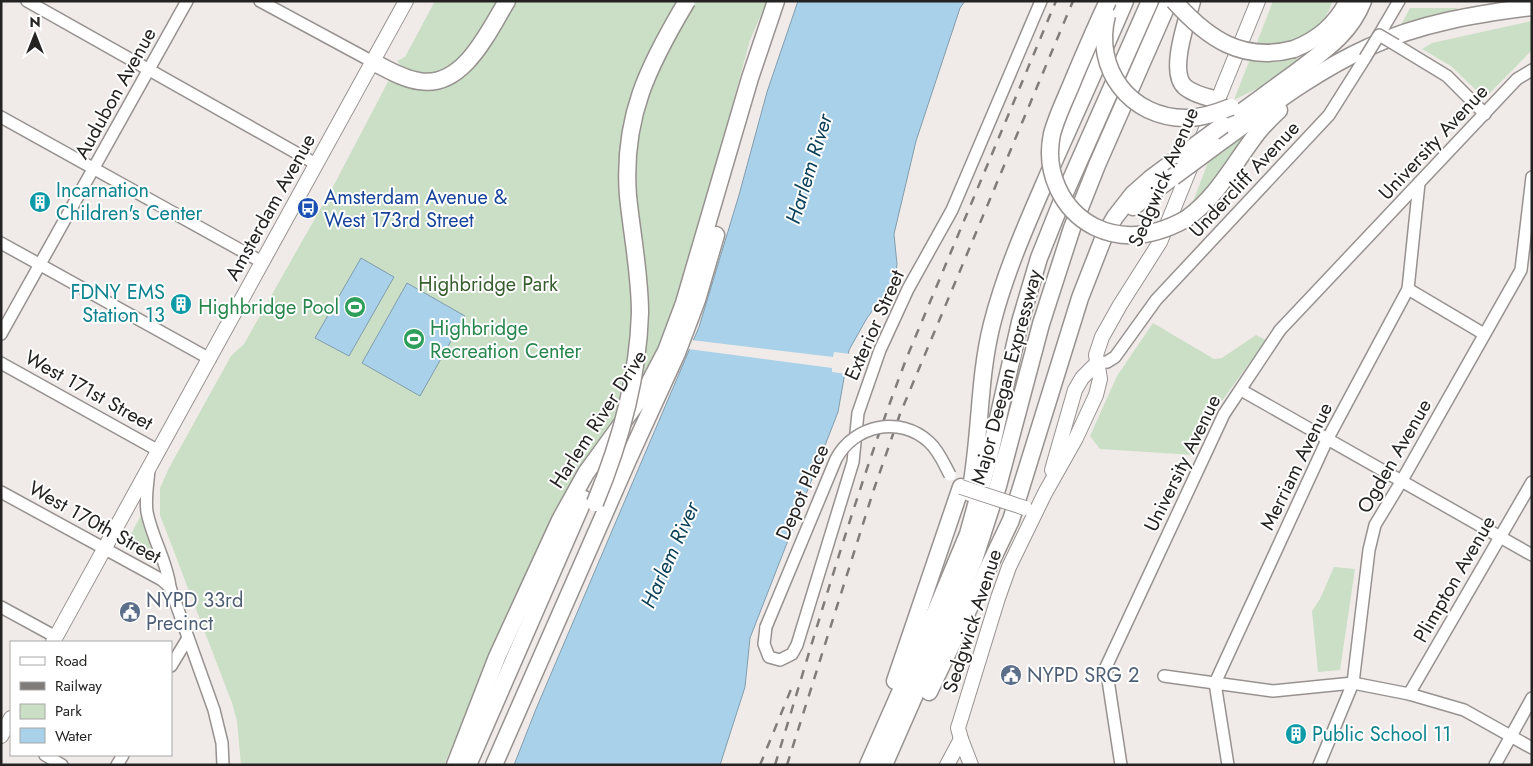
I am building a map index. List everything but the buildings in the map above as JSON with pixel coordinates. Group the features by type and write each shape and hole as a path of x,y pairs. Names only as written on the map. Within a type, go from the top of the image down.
{"highway":[{"path":"373,62 415,80 426,82 444,79 458,71 468,61 508,1"},
{"path":"480,765 590,501 615,413 628,344 629,295 617,192 621,129 631,89 640,64 657,31 676,1"},
{"path":"468,765 619,437 628,403 637,352 639,324 639,289 628,180 632,126 639,95 650,65 688,1"},
{"name":"Harlem River Drive","path":"456,765 498,657 560,520 586,473 644,394 666,351 687,294 750,78 776,1"},
{"name":"Harlem River Drive","path":"494,765 628,460 678,353 690,322 706,273 762,77 788,1"},
{"path":"1110,1 1104,30 1105,54 1112,76 1136,102 1152,111 1174,117 1198,117 1224,104 1259,93 1294,73"},
{"path":"1110,1 1082,58 1053,132 1050,159 1056,184 1067,204 1080,217 1100,229 1116,234 1132,236 1150,234 1186,219 1205,204 1216,192 1268,120 1309,83 1333,66"},
{"path":"948,581 973,476 984,362 991,325 1002,288 1022,235 1125,1"},
{"name":"Major Deegan Expressway","path":"871,757 968,534 988,462 1020,322 1039,258 1065,193 1150,1"},
{"name":"Major Deegan Expressway","path":"884,765 977,552 998,486 1041,324 1066,244 1097,166 1169,1"},
{"path":"1174,1 1200,28 1220,42 1234,48 1263,53 1294,49 1315,39 1338,18 1348,1"},
{"path":"1192,1 1179,57 1178,74 1181,82 1188,89 1224,104"},
{"path":"896,765 960,625 1005,535 1080,298 1094,259 1120,209 1146,183 1260,100 1341,36 1356,16 1363,1"},
{"path":"1094,259 1122,218 1144,198 1297,88 1333,66 1369,47 1408,32 1531,4"},
{"path":"871,757 900,664 961,487"}],"main road":[{"name":"Amsterdam Avenue","path":"55,640 406,1"},
{"name":"Sedgwick Avenue","path":"947,765 961,739 958,731 960,722 998,598 1030,510 1045,492 1072,446 1093,403 1100,383 1097,350 1104,332 1152,258 1162,238 1224,104 1258,1"},
{"name":"Sedgwick Avenue","path":"1045,492 1075,390 1082,378 1097,363"},
{"path":"961,487 1030,510"},
{"path":"4,733 10,720"},
{"path":"961,739 971,765"}],"street":[{"path":"27,1 316,164"},
{"name":"Audubon Avenue","path":"1,334 187,1"},
{"path":"260,1 373,62"},
{"name":"Exterior Street","path":"769,657 776,660 784,659 792,654 797,645 853,462 858,413 880,350 908,289 952,210 1041,1"},
{"name":"Undercliff Avenue","path":"1097,363 1107,362 1115,358 1156,300 1329,115 1399,1"},
{"path":"1378,35 1447,76 1485,114"},
{"name":"University Avenue","path":"1122,765 1106,667 1224,414 1280,330 1517,79 1532,70"},
{"path":"1,117 262,262"},
{"name":"Ogden Avenue","path":"1319,765 1353,683 1369,550 1375,525 1402,482 1521,270 1532,177"},
{"name":"Merriam Avenue","path":"1215,683 1327,440 1408,289 1419,183"},
{"path":"1,243 210,358"},
{"path":"1408,289 1484,334"},
{"name":"West 171st Street","path":"1,362 159,451"},
{"path":"1241,390 1532,555"},
{"name":"Depot Place","path":"769,657 764,644 766,627 836,459 844,447 856,436 872,428 880,427 896,427 911,430 935,448 952,479 961,487"},
{"path":"149,469 147,510 150,524 218,724 223,765"},
{"name":"Plimpton Avenue","path":"1409,694 1532,482"},
{"name":"West 170th Street","path":"1,492 162,580 170,587"},
{"path":"1,607 55,640"},
{"path":"172,664 188,638"},
{"path":"1164,676 1273,691 1353,683 1409,694 1464,710 1532,748"},
{"path":"1215,683 1228,765"},
{"path":"1495,765 1532,698"},
{"path":"47,756 62,765"}],"green space":[{"path":"435,1 500,1 479,37 462,59 440,74 427,76 414,74 403,68 397,61 405,57"},
{"name":"Highbridge Park","path":"512,1 767,1 750,40 680,296 657,356 641,385 588,456 569,487 501,633 444,765 241,765 237,721 232,703 160,515 160,488 169,468 231,356 244,344 335,183 391,76 446,83"},
{"path":"1273,1 1332,1 1328,13 1321,23 1303,36 1280,43 1256,45"},
{"path":"1410,8 1457,8 1457,13 1400,27"},
{"path":"1532,21 1532,50 1486,97 1482,96 1451,66 1422,49 1432,43"},
{"path":"1296,56 1298,61 1266,84 1234,100 1250,59"},
{"path":"1254,127 1212,187 1191,207 1210,157"},
{"path":"1153,323 1214,359 1222,358 1256,335 1266,340 1216,409 1193,455 1100,449 1090,436 1117,376"},
{"path":"143,512 160,567 125,545"},
{"path":"1334,567 1355,569 1340,670 1318,672 1312,611 1320,599"}],"water":[{"name":"Harlem River","path":"798,1 965,1 960,8 916,141 894,234 897,264 895,280 867,318 849,350 838,412 750,638 745,687 720,765 514,765 536,709 699,327 739,195 767,92"},
{"name":"Highbridge Pool","path":"361,258 394,277 349,356 315,338"},
{"name":"Highbridge Recreation Center","path":"407,283 465,316 420,396 362,363"}],"pier":[{"path":"691,340 833,357 834,352 851,354 847,374 832,372 832,368 688,349"}],"railway":[{"path":"775,765 838,560 888,407 907,357 1056,1"},
{"path":"787,765 874,489 900,414 1073,1"},
{"path":"760,765 792,687"}],"place":[{"name":"Incarnation Children's Center","path":"40,202"},
{"name":"Amsterdam Avenue & West 173rd Street","path":"308,208"},
{"name":"FDNY EMS Station 13","path":"181,304"},
{"name":"Highbridge Pool","path":"355,307"},
{"name":"Highbridge Recreation Center","path":"414,339"},
{"name":"NYPD 33rd Precinct","path":"130,612"},
{"name":"NYPD SRG 2","path":"1011,675"},
{"name":"Public School 11","path":"1296,734"}]}
